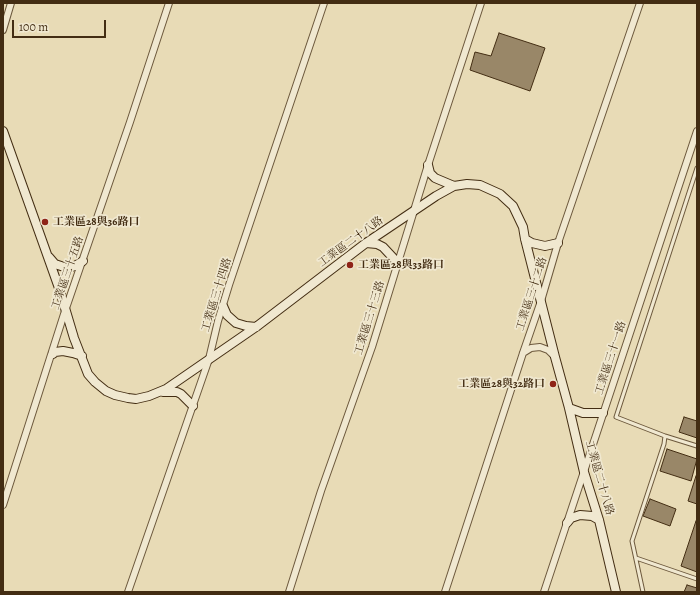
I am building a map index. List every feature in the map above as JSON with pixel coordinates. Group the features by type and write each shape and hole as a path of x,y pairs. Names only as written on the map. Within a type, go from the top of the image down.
{"street":[{"path":"3,30 12,3"},
{"name":"工業區三十五路","path":"3,505 53,354 65,311 169,3"},
{"name":"工業區三十四路","path":"128,592 209,359 223,306 324,3"},
{"name":"工業區三十三路","path":"289,592 372,347 397,262 481,3"},
{"name":"工業區三十二路","path":"446,592 541,301 558,243 640,3"},
{"name":"工業區二十八路","path":"3,131 47,255 74,338 88,374 100,387 111,394 136,399 162,392 256,327 366,243 436,196 454,186 467,184 480,185 500,194 513,206 523,227 584,472 599,520 616,592"},
{"name":"工業區三十一路","path":"544,592 697,131"},
{"path":"428,165 429,170 435,178 454,186"},
{"path":"525,239 532,243 545,246 558,243"},
{"path":"366,243 377,244 382,247 397,262"},
{"path":"47,255 55,264 62,267 76,266 83,261"},
{"path":"223,306 227,316 236,323 256,327"},
{"path":"523,353 527,350 540,348 548,350 555,357"},
{"path":"53,354 55,352 63,351 73,352 82,356"},
{"path":"162,392 177,392 193,406"},
{"path":"569,408 583,413 603,413"},
{"path":"567,522 571,518 580,515 592,516 599,520"}],"lane":[{"path":"697,168 616,417 665,436 697,446"},
{"path":"643,592 632,541 664,444 665,436"},
{"path":"636,558 697,579"}],"building":[{"path":"499,33 545,48 530,91 470,70 475,52 491,56"},
{"path":"684,417 697,421 697,438 679,432"},
{"path":"667,449 697,459 691,481 660,471"},
{"path":"697,476 697,504 688,501"},
{"path":"650,499 676,509 670,526 643,516"},
{"path":"697,521 697,572 681,566"},
{"path":"687,585 697,588 697,592 684,592"}],"place":[{"name":"工業區28與36路口","path":"45,222"},
{"name":"工業區28與33路口","path":"350,265"},
{"name":"工業區28與32路口","path":"553,384"}]}
